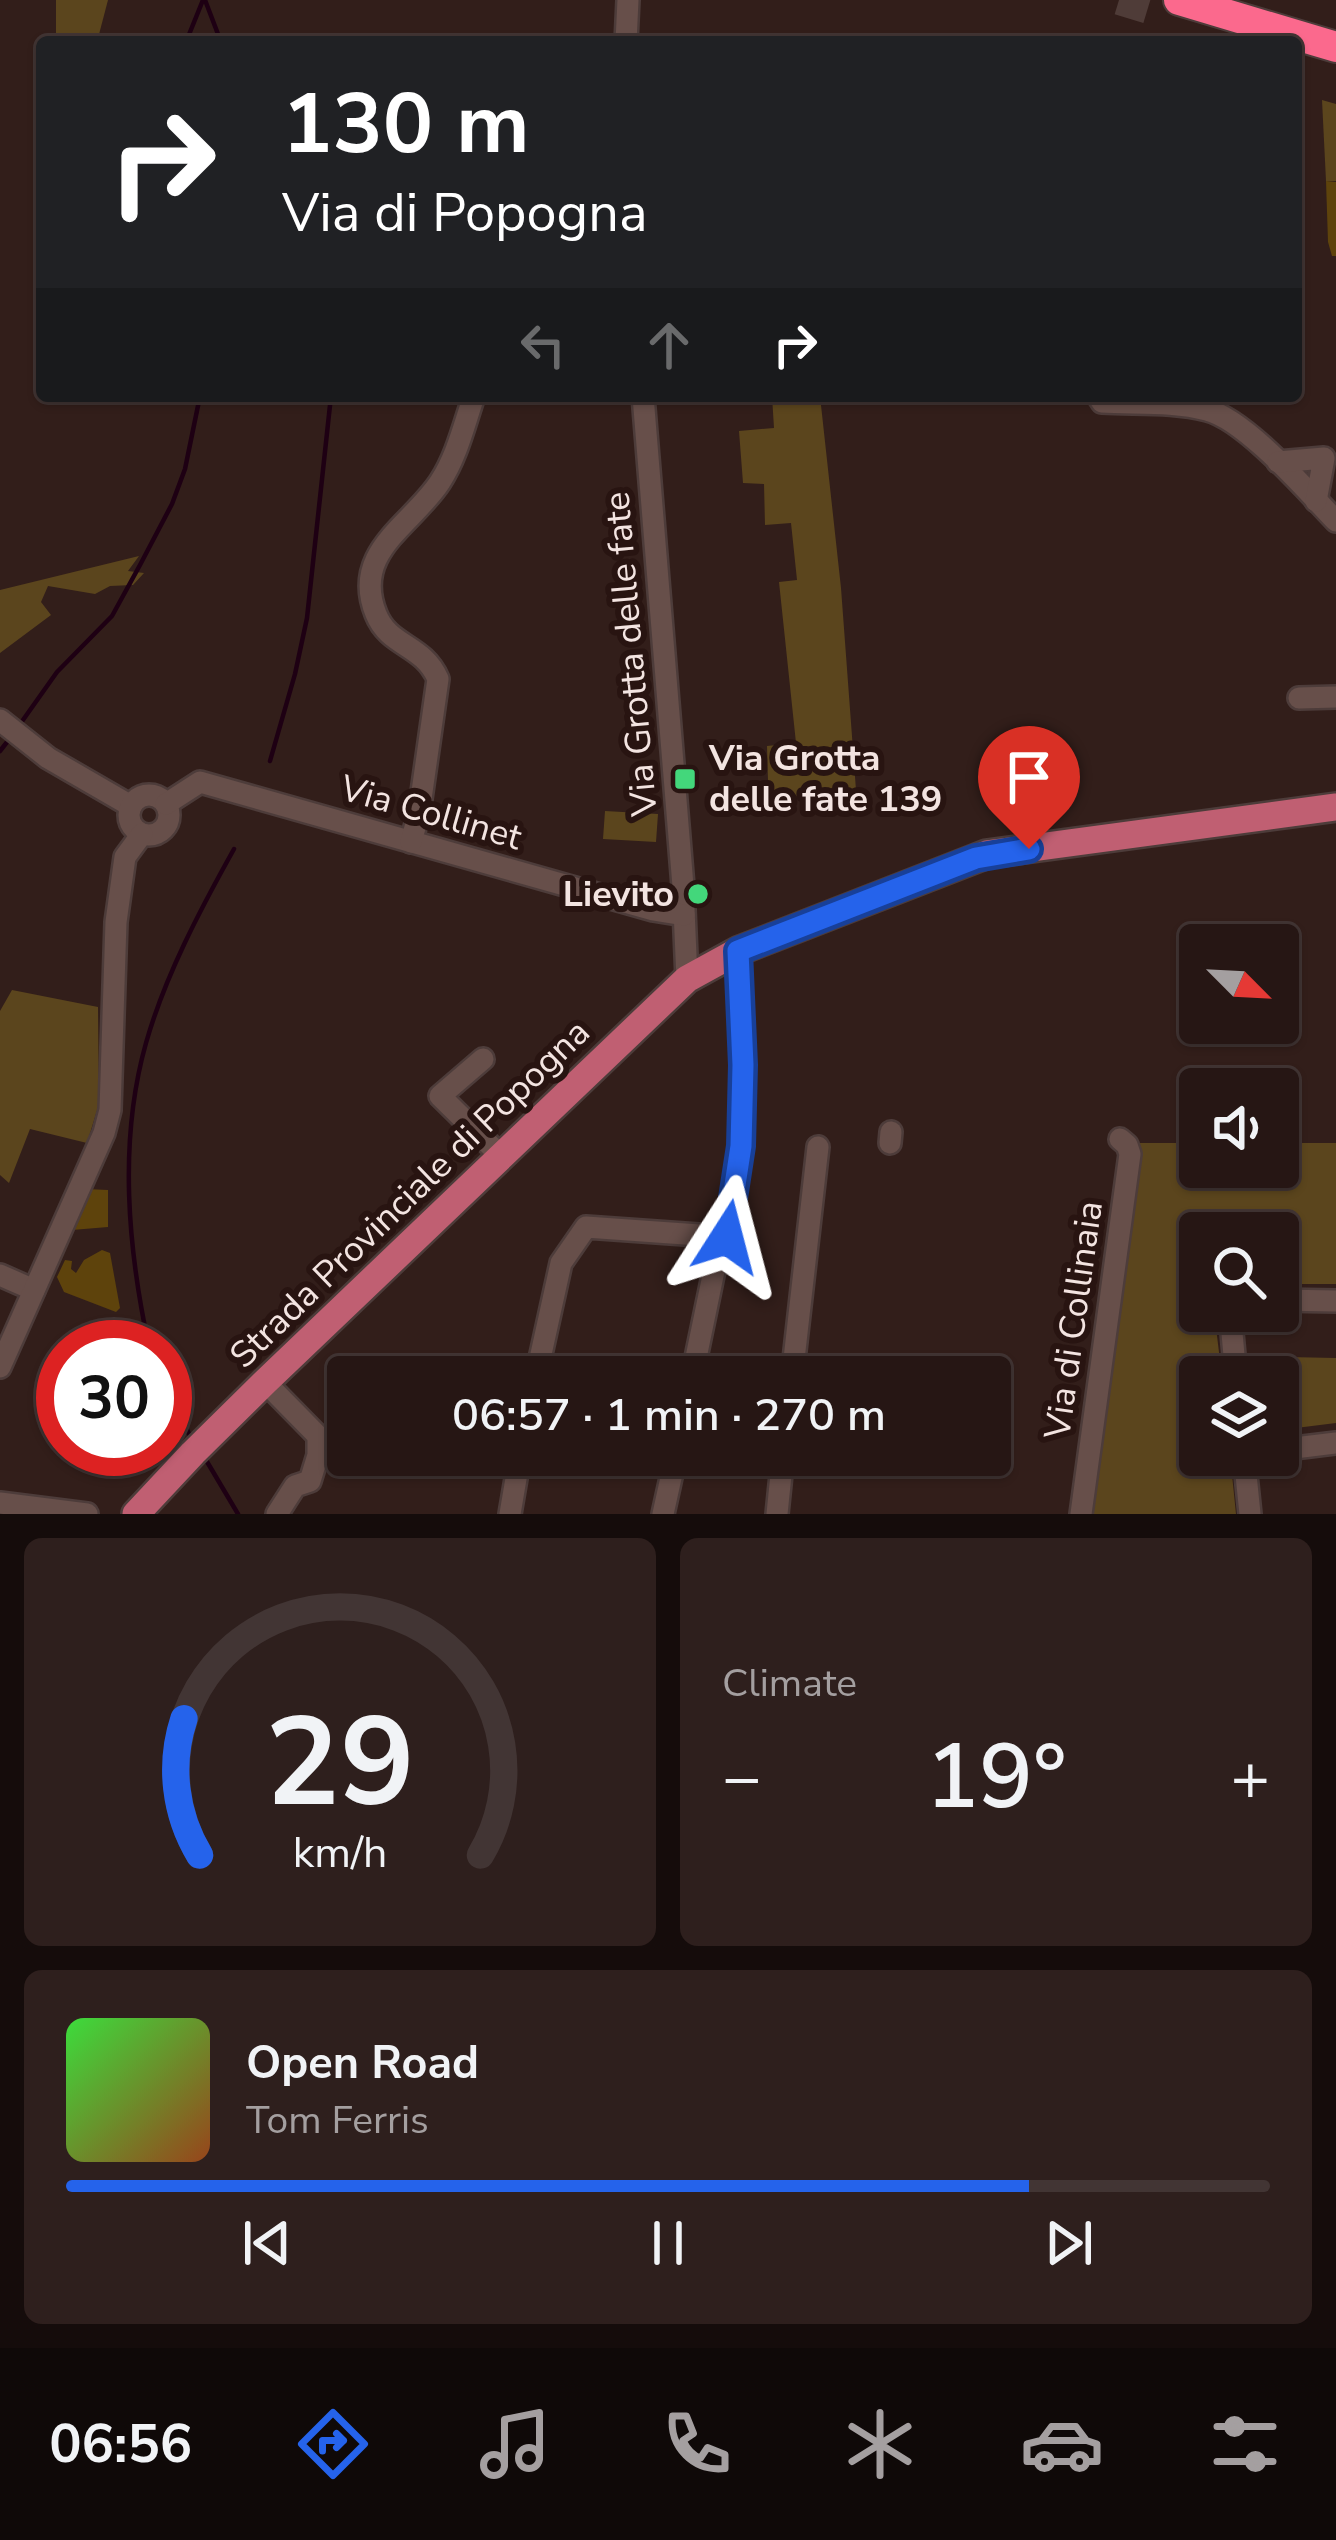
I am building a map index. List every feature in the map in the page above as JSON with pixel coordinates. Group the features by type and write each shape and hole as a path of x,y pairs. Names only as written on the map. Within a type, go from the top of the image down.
{"highway":[{"path":"1171,7 1243,36"},
{"path":"1171,7 1291,36"},
{"path":"1302,39 1336,47"},
{"path":"1302,56 1336,66"}],"main road":[{"name":"Strada Provinciale di Popogna","path":"136,1514 265,1382 687,979 738,951 987,854 1336,807"}],"street":[{"path":"623,36 628,0"},
{"path":"410,842 419,813 438,679 432,664 396,640 378,620 371,599 372,573 376,555 437,487 452,461 472,402"},
{"name":"Via Grotta delle fate","path":"644,402 672,688 687,979"},
{"path":"1102,402 1212,411 1262,445 1336,521"},
{"path":"1278,462 1330,454 1316,501"},
{"path":"1299,698 1336,697"},
{"path":"0,720 48,758 131,806"},
{"name":"Via Collinet","path":"166,804 200,782 684,915"},
{"path":"151,795 166,804 169,816 154,834 142,834 129,819 139,797 151,795"},
{"path":"0,1367 104,1133 110,1110 116,922 125,857 142,834"},
{"path":"696,1356 716,1261 727,1237 741,1146 738,951"},
{"path":"483,1059 440,1096 501,1156"},
{"name":"Via di Collinaia","path":"1082,1514 1130,1154 1120,1139"},
{"path":"795,1356 822,1144"},
{"path":"541,1356 561,1263 586,1227 727,1237"},
{"path":"0,1275 34,1290"},
{"path":"1299,1300 1336,1301"},
{"path":"265,1382 318,1436 310,1481 295,1486 277,1514"},
{"path":"1299,1447 1336,1443"},
{"path":"510,1514 516,1476"},
{"path":"664,1514 672,1476"},
{"path":"777,1514 781,1476"},
{"path":"1246,1476 1250,1514"},
{"path":"0,1503 87,1514"}],"shaded area":[{"path":"56,0 108,0 99,36 56,36"},
{"path":"1322,100 1336,104 1336,181 1326,181"},
{"path":"1326,181 1336,182 1336,256 1328,242"},
{"path":"772,402 821,402 856,790 759,800 760,782 768,781 767,746 796,743 779,582 797,580 791,523 765,525 764,484 743,483 739,431 774,428"},
{"path":"139,556 128,571 144,573 133,585 110,586 95,594 48,586 41,602 51,615 0,653 0,590"},
{"path":"605,811 658,814 656,842 603,839"},
{"path":"12,990 98,1007 99,1104 87,1143 30,1129 9,1183 0,1175 0,1011"},
{"path":"1138,1143 1179,1143 1179,1188 1299,1188 1299,1143 1336,1143 1336,1284 1299,1284 1299,1212 1179,1212 1179,1332 1217,1332 1219,1356 1179,1356 1179,1476 1232,1476 1236,1514 1092,1514"},
{"path":"86,1189 108,1190 108,1227 72,1230"},
{"path":"102,1250 110,1253 120,1308 116,1312 64,1292 57,1277 65,1260 72,1261 76,1273 84,1260"},
{"path":"1299,1357 1336,1358 1336,1423 1299,1428"}],"waterway":[{"path":"188,36 203,0"},
{"path":"205,0 219,36"},
{"path":"18,727 57,672 112,616 172,504 185,469 199,402"},
{"path":"270,761 307,618 330,402"},
{"path":"0,751 11,737"},
{"path":"144,1320 129,1195 137,1080 173,968 234,849"},
{"path":"206,1460 238,1514"}],"tunnel":[{"path":"1119,0 1162,13"}],"place":[{"name":"Via Grotta delle fate 139","path":"685,779"},
{"name":"Lievito","path":"698,894"}],"route":[{"path":"727,1237 741,1146 738,951 987,854 1029,849"}]}
